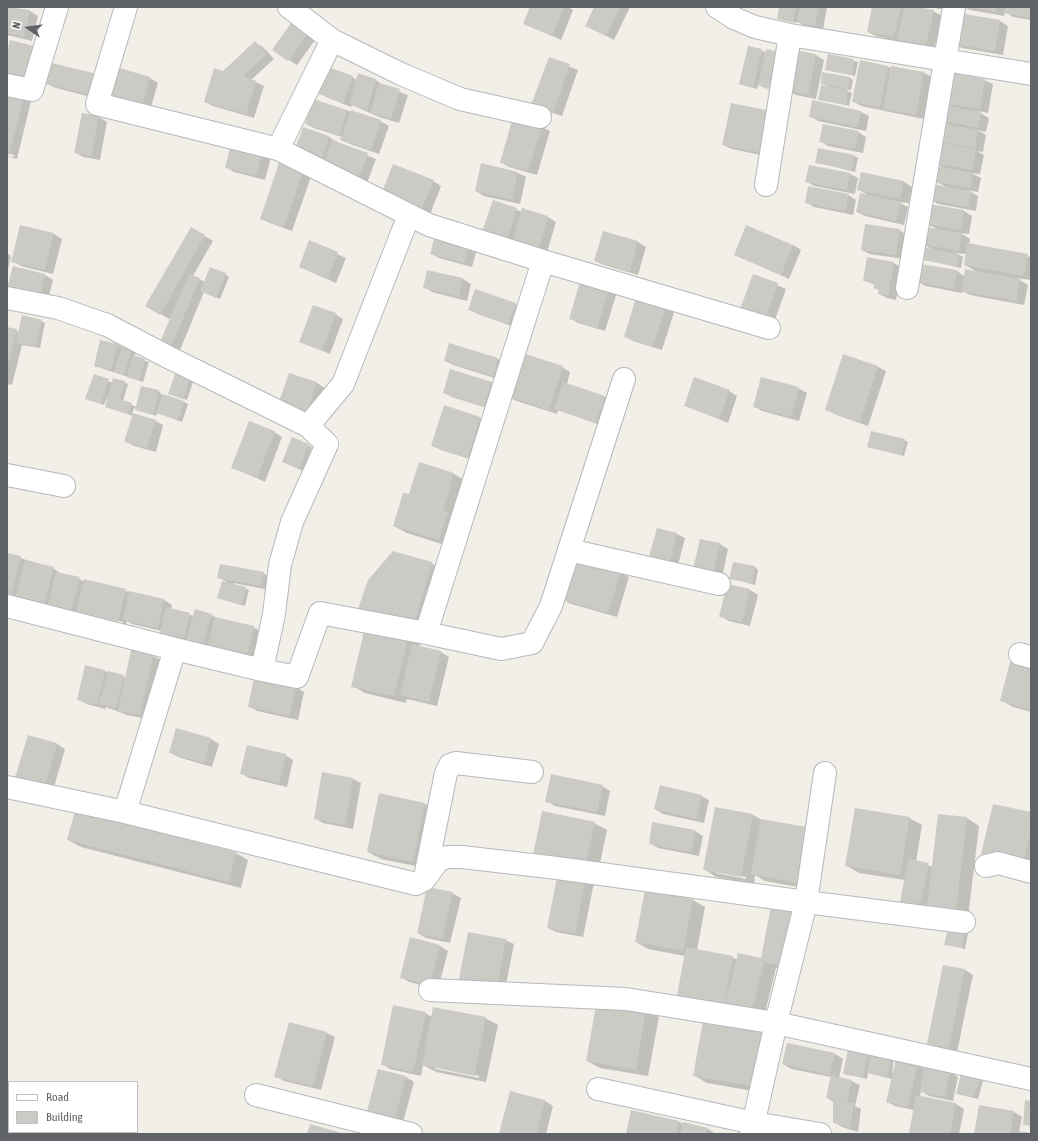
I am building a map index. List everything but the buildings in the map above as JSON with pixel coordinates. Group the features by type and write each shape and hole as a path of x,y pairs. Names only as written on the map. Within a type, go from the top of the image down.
{"street":[{"path":"7,85 32,90 57,7"},
{"path":"126,7 97,104 278,149 429,225 543,261 769,328"},
{"path":"289,7 332,40 401,74 460,99 540,117"},
{"path":"717,7 734,18 755,27 790,35 1031,74"},
{"path":"907,288 954,7"},
{"path":"766,185 790,35"},
{"path":"278,149 332,40"},
{"path":"308,426 343,384 409,215"},
{"path":"426,633 543,261"},
{"path":"7,298 58,308 107,325 170,358 308,426 327,444 292,522 280,565 274,614 262,670"},
{"path":"7,606 175,649 297,677 320,613 501,649 532,643 551,606 624,379"},
{"path":"7,475 64,486"},
{"path":"569,550 719,584"},
{"path":"125,812 175,649"},
{"path":"424,880 446,773 450,765 456,763 532,772"},
{"path":"753,1128 776,1023 806,902 826,773"},
{"path":"7,787 125,812 416,884 424,880 438,861 447,858 462,857 557,868 964,922"},
{"path":"986,866 998,863 1031,872"},
{"path":"430,990 626,998 776,1023 1031,1079"},
{"path":"598,1089 753,1128 820,1134"},
{"path":"256,1095 411,1134"}]}
